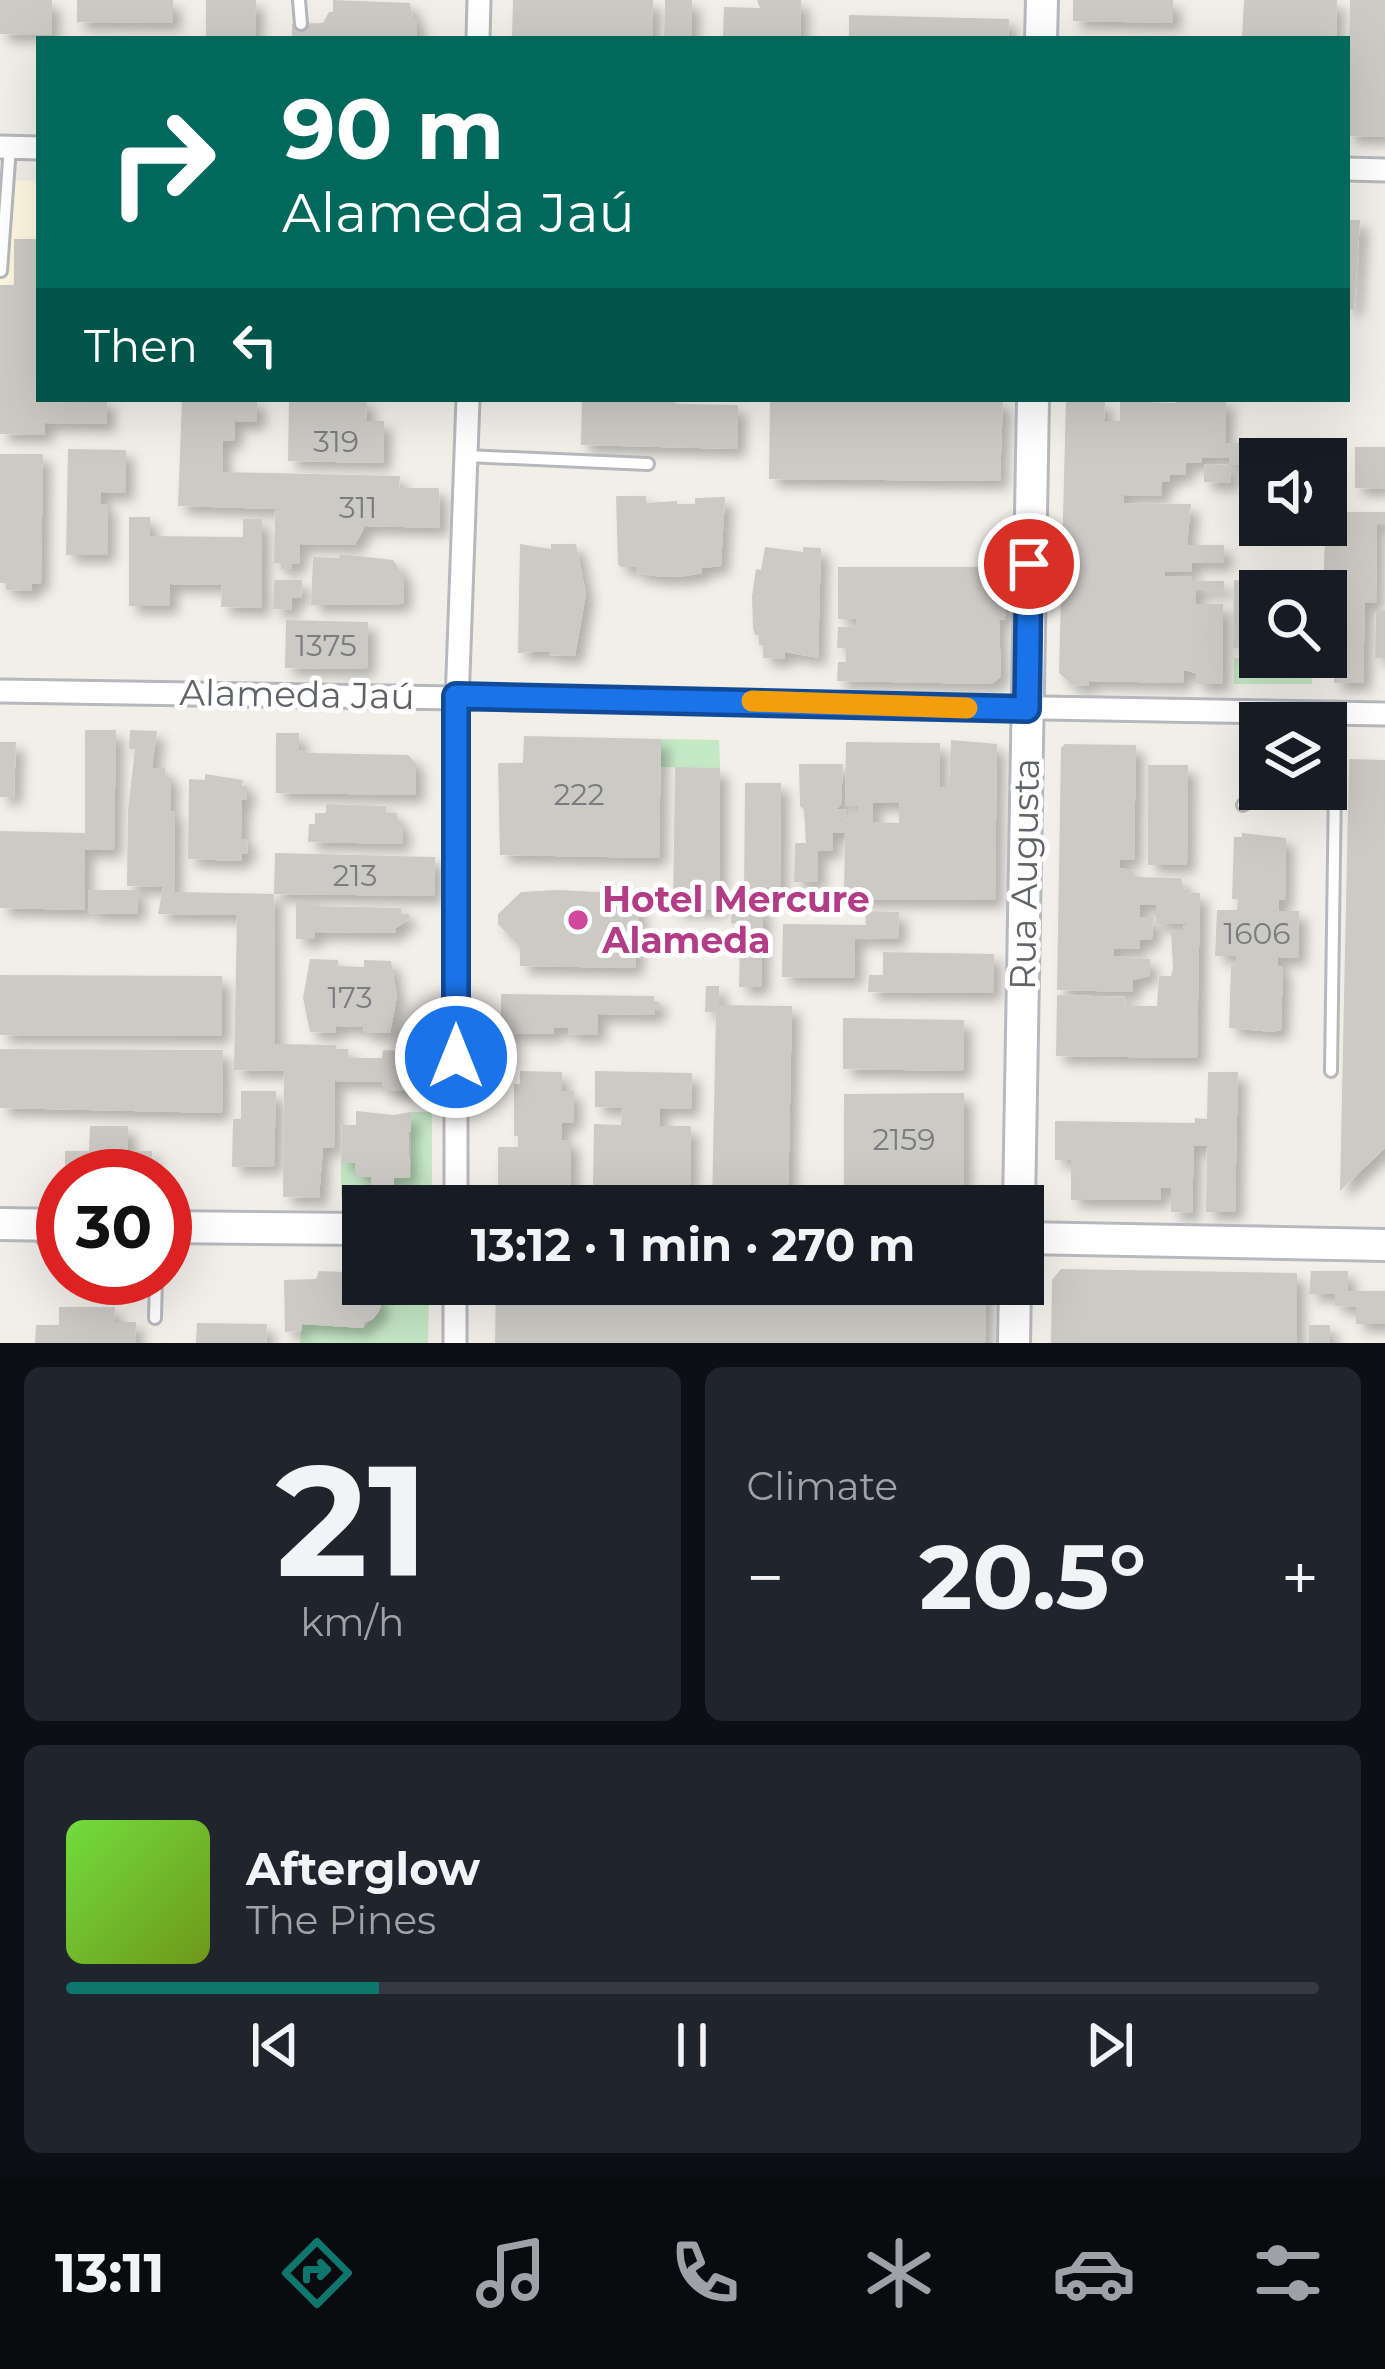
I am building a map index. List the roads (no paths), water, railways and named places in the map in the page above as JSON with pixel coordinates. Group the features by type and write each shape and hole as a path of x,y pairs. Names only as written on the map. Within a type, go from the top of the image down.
{"main road":[{"path":"1041,36 1042,0"},
{"name":"Rua Augusta","path":"1019,1185 1033,402"},
{"path":"0,1225 36,1225"},
{"path":"192,1227 342,1229"},
{"path":"1044,1238 1385,1245"},
{"path":"1014,1343 1015,1305"}],"street":[{"path":"478,0 478,36"},
{"path":"5,147 36,148"},
{"path":"1350,169 1385,170"},
{"path":"456,1185 456,696 468,402"},
{"name":"Alameda Jaú","path":"0,691 456,696 1239,716"},
{"name":"Alameda Jaú","path":"1347,713 1385,714"},
{"path":"455,1305 455,1343"}],"lane":[{"path":"299,0 301,25"},
{"path":"1,271 5,147"},
{"path":"466,456 648,464"},
{"path":"1331,1071 1335,810"},
{"path":"155,1305 155,1318"}],"place":[{"name":"Hotel Mercure Alameda","path":"578,920"}]}
